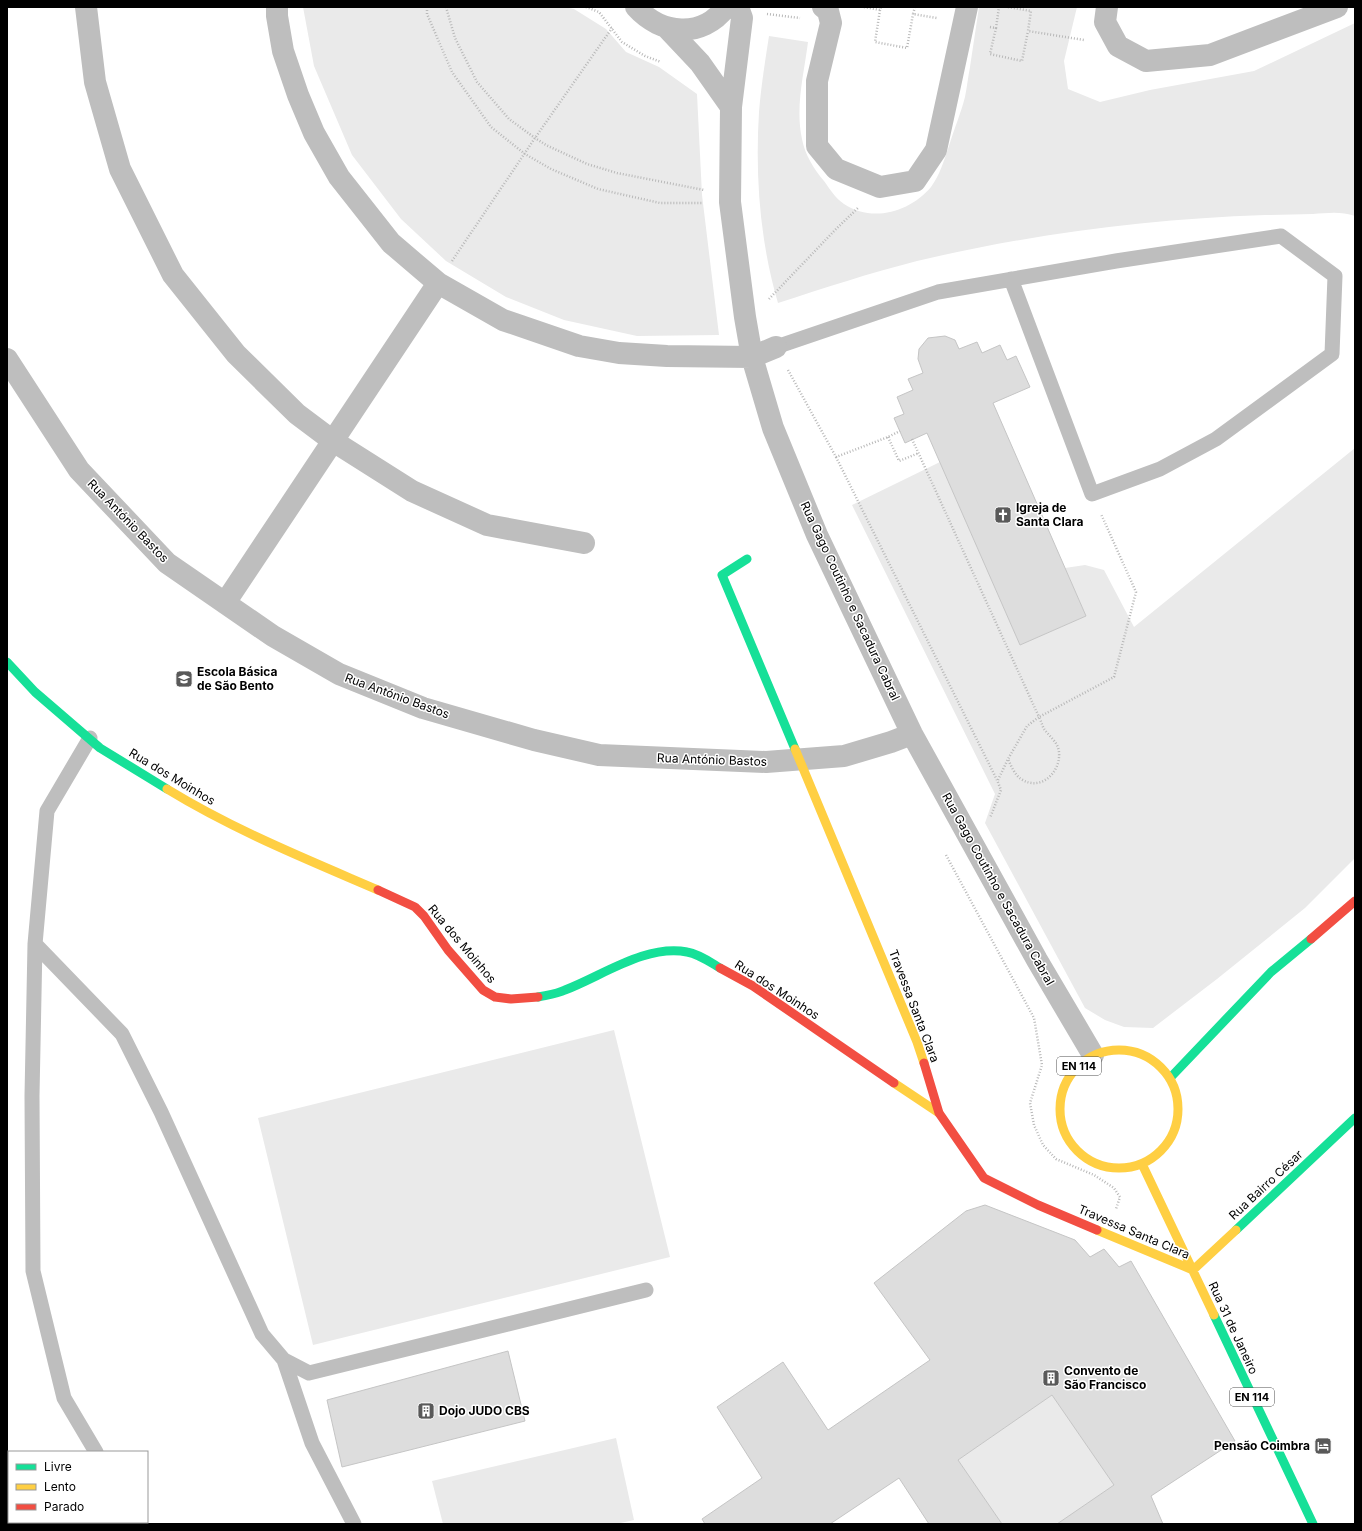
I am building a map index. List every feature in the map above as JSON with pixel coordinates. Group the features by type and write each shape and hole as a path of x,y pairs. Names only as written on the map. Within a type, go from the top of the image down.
{"street":[{"path":"86,7 95,82 120,169 173,275 236,354 297,414 333,441 412,491 487,525 584,543"},
{"path":"277,7 277,16 283,51 298,95 314,133 339,176 391,243 438,283 503,320 579,346 619,353 667,356 752,357 776,347"},
{"path":"636,7 643,15 654,23 667,28 680,30 692,29 705,25 726,7"},
{"name":"Rua Gago Coutinho e Sacadura Cabral","path":"738,7 742,18 731,107 730,202 745,317 752,357 773,428 814,528 912,734 1037,960 1093,1055"},
{"path":"827,15 817,81 817,146 836,169 880,187 915,181 936,150 966,7"},
{"path":"1107,7 1105,22 1118,46 1146,61 1210,55 1337,7"},
{"path":"667,28 700,63 731,107"},
{"path":"225,603 438,283"},
{"name":"Rua António Bastos","path":"7,359 79,470 167,563 273,636 339,674 423,708 534,740 599,755 766,762 844,756 912,734"},
{"name":"Travessa Santa Clara","path":"747,559 722,576 918,1042 938,1113 984,1178 1038,1205 1193,1270"},
{"name":"Rua dos Moinhos","path":"7,662 35,692 100,748 202,810 286,851 415,907 424,916 448,950 483,990 495,997 511,999 533,998 564,990 640,957 667,950 688,952 704,958 753,986 882,1075 917,1097 938,1113"},
{"path":"1170,1078 1271,972 1355,902"},
{"name":"EN 114","path":"1110,1050 1127,1050 1138,1053 1144,1055 1158,1065 1170,1078 1177,1097 1177,1117 1171,1136 1159,1152 1142,1164 1122,1168 1102,1166 1084,1157 1070,1143 1061,1124 1059,1104 1065,1084 1077,1067 1093,1055 1110,1050"},
{"name":"Rua Bairro César","path":"1193,1270 1355,1118"},
{"name":"Rua 31 de Janeiro","path":"1142,1164 1313,1524"}],"lane":[{"path":"776,347 938,292 1116,260 1281,236 1336,276 1332,354 1216,438 1160,469 1092,494 1011,279"},
{"path":"90,738 47,811 35,944 32,1096 33,1271 64,1398 95,1451"},
{"path":"35,944 122,1034 161,1112 262,1334 284,1360 312,1443 354,1524"},
{"path":"284,1360 309,1372 646,1290"}],"path":[{"path":"427,7 427,14 452,72 491,127 525,154 550,168 598,189 660,203 708,203"},
{"path":"446,7 456,38 477,82 509,119 535,138 546,145 587,164 617,172 706,190"},
{"path":"586,7 599,12 622,42 645,56 664,64"},
{"path":"864,7 881,8 875,42 907,48 914,14"},
{"path":"996,28 990,54 1022,61 1031,11 1008,7"},
{"path":"760,12 827,15"},
{"path":"438,283 535,138 612,28"},
{"path":"1028,31 1118,46"},
{"path":"767,302 836,229 880,187"},
{"path":"888,437 899,461 919,453"},
{"path":"912,439 1044,728 1059,751 1058,764 1054,772 1046,780 1039,783 1031,784 1021,779 1013,770 1008,759"},
{"path":"836,458 997,780 1001,790 990,818 993,824"},
{"path":"997,780 1027,726 1039,717 1114,677 1136,592 1092,494"}],"shaded area":[{"path":"303,7 564,7 574,9 606,29 626,52 659,67 697,94 702,195 719,335 637,336 564,320 506,297 446,261 401,219 352,155 314,66"},
{"path":"979,7 1077,7 1064,61 1068,89 1100,102 1150,90 1254,71 1355,23 1355,216 1344,213 1334,213 1221,217 1090,229 1003,243 917,261 778,303 763,233 760,209 758,160 759,112 769,36 808,42 799,115 802,139 810,162 841,202 855,210 878,214 890,212 912,203 931,187 939,172 965,97"},
{"path":"1355,448 1355,858 1305,908 1153,1028 1124,1027 1105,1020 1085,1008 985,823 995,794 852,505 940,462 1020,645 1086,616 1065,568 1085,565 1104,570 1134,627"},
{"path":"614,1030 670,1257 313,1345 258,1118"},
{"path":"1052,1395 1114,1485 1057,1524 1002,1524 958,1460"},
{"path":"616,1438 634,1520 616,1524 443,1524 432,1481"}],"building":[{"name":"Igreja de Santa Clara","path":"945,336 955,340 959,349 977,342 982,353 1000,345 1007,360 1016,356 1030,387 993,403 1086,616 1020,645 927,433 905,443 894,418 904,414 897,397 913,390 908,379 923,373 918,359 919,349 928,338"},
{"name":"Convento de São Francisco","path":"985,1205 1075,1240 1090,1257 1104,1249 1119,1267 1131,1261 1235,1441 1151,1496 1163,1524 1057,1524 1114,1485 1052,1395 958,1460 1002,1524 929,1524 899,1478 830,1524 705,1524 702,1519 762,1478 717,1407 783,1362 828,1430 930,1360 874,1283 966,1211"},
{"name":"Dojo JUDO CBS","path":"508,1351 525,1421 342,1467 327,1400"}],"traffic: fast":[{"path":"747,559 722,575 795,749"},
{"path":"7,662 35,692 100,748 167,789"},
{"path":"1170,1078 1271,972 1311,939"},
{"path":"538,997 562,991 624,963 656,953 672,951 696,954 720,968"},
{"path":"1236,1230 1355,1118"},
{"path":"1214,1315 1313,1524"}],"traffic: slow":[{"path":"795,749 917,1042 924,1063"},
{"path":"167,789 244,831 378,890"},
{"path":"1119,1050 1130,1051 1142,1055 1161,1067 1173,1086 1177,1098 1178,1109 1177,1120 1173,1132 1161,1151 1142,1163 1130,1167 1119,1168 1108,1167 1096,1163 1077,1151 1065,1132 1061,1120 1060,1109 1061,1098 1065,1086 1077,1067 1096,1055 1108,1051 1119,1050"},
{"path":"894,1083 939,1113"},
{"path":"1142,1164 1214,1315"},
{"path":"1097,1230 1193,1270 1236,1230"}],"traffic: jam":[{"path":"378,890 415,907 424,916 448,950 483,990 495,997 511,999 538,997"},
{"path":"1311,939 1355,901"},
{"path":"720,968 753,986 894,1083"},
{"path":"924,1063 939,1113 984,1178 1038,1205 1097,1230"}],"place":[{"name":"Igreja de Santa Clara","path":"1003,515"},
{"name":"Escola Básica de São Bento","path":"184,679"},
{"name":"Convento de São Francisco","path":"1051,1378"},
{"name":"Dojo JUDO CBS","path":"426,1411"},
{"name":"Pensão Coimbra","path":"1323,1446"}]}
